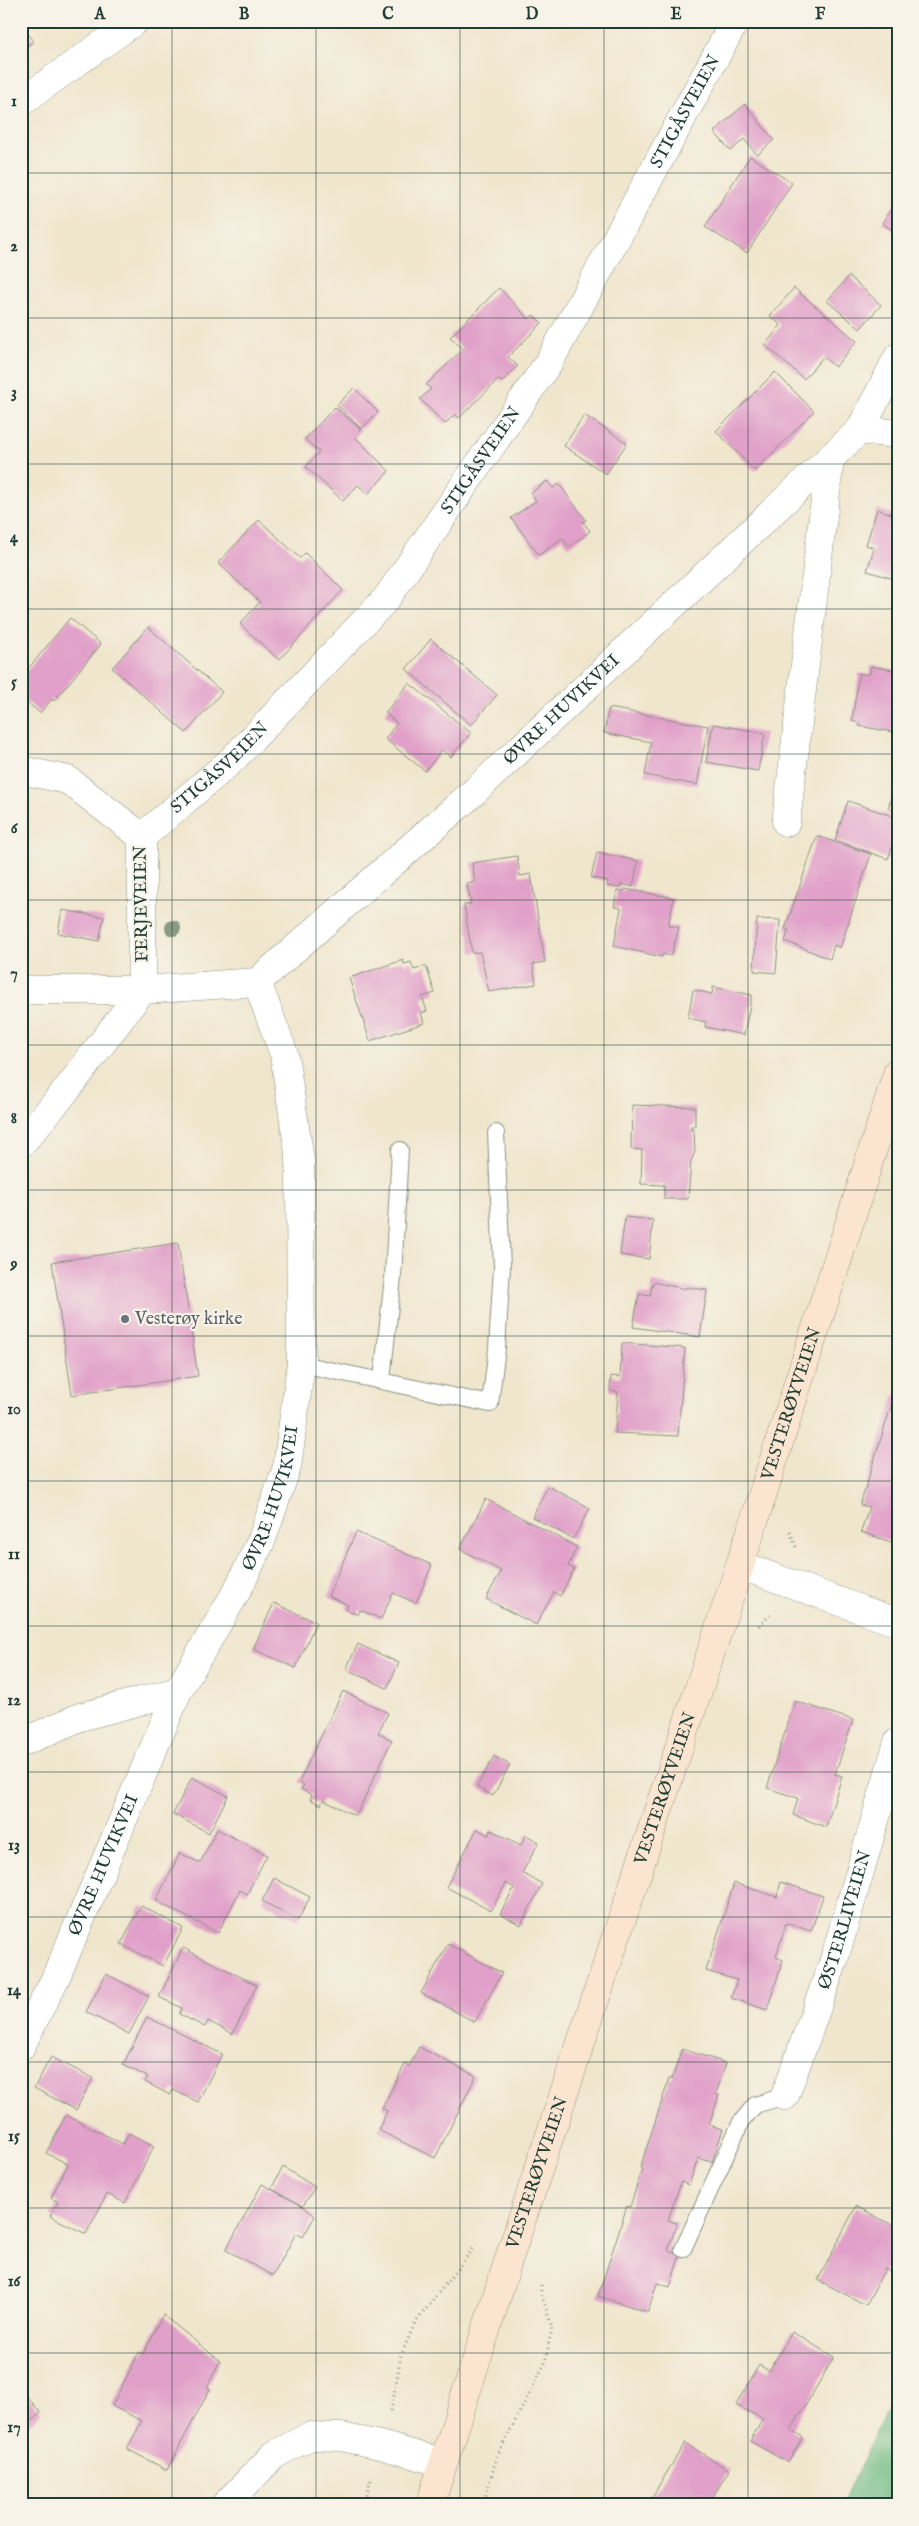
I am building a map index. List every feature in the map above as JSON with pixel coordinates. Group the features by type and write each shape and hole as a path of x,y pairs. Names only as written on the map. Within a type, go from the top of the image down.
{"main road":[{"name":"VESTERØYVEIEN","path":"430,2505 512,2249 740,1565 898,1071"}],"street":[{"path":"21,102 135,21"},
{"name":"STIGÅSVEIEN","path":"142,838 232,760 386,599 549,362 735,21"},
{"name":"ØVRE HUVIKVEI","path":"21,2046 56,1977 178,1692 238,1589 262,1539 287,1467 301,1364 300,1160 284,1054 257,982 475,792 860,430 898,357"},
{"path":"860,430 898,434"},
{"path":"786,822 830,459"},
{"name":"FERJEVEIEN","path":"21,770 68,780 142,838 142,990"},
{"path":"21,990 142,990 257,982"},
{"path":"21,1144 69,1086 142,990"},
{"path":"740,1565 898,1623"},
{"path":"21,1743 80,1717 178,1692"},
{"name":"ØSTERLIVEIEN","path":"784,2096 834,1960 898,1742"},
{"path":"226,2505 274,2456 310,2436 341,2437 380,2445 444,2463"}],"lane":[{"path":"301,1364 490,1404 497,1348 502,1267 496,1134"},
{"path":"382,1380 393,1277 400,1150"},
{"path":"683,2249 741,2122 755,2105 784,2096"}],"path":[{"path":"380,2445 391,2411 401,2355 415,2323 425,2310"}],"green space":[{"path":"898,2385 898,2505 840,2505 846,2497"}],"building":[{"path":"21,25 34,41 21,51"},
{"path":"745,104 774,140 757,155 744,139 731,151 714,132"},
{"path":"750,156 792,183 747,253 705,227"},
{"path":"898,199 898,234 882,223"},
{"path":"849,276 881,305 860,329 827,301"},
{"path":"499,288 529,319 533,315 542,323 508,357 518,366 502,382 499,379 459,418 455,414 445,424 420,399 431,389 426,385 463,349 450,337"},
{"path":"794,288 857,341 835,367 823,357 804,379 765,345 781,325 770,316"},
{"path":"775,372 814,411 755,471 716,431"},
{"path":"354,388 378,412 361,429 337,405"},
{"path":"335,407 361,430 355,437 389,471 368,494 358,485 343,501 306,467 319,452 305,439"},
{"path":"584,415 627,443 606,474 564,446"},
{"path":"547,481 553,488 559,484 586,520 583,522 590,531 569,547 562,538 539,555 511,518 536,501 531,493"},
{"path":"877,509 898,516 898,580 867,571 874,548 866,545"},
{"path":"259,520 300,558 305,553 343,590 279,660 240,624 260,602 218,563"},
{"path":"70,618 101,644 54,701 52,699 40,713 21,697 21,682 25,677 23,675"},
{"path":"148,627 222,692 186,733 112,668"},
{"path":"431,639 497,695 471,725 406,669"},
{"path":"871,666 898,671 898,733 859,726 860,723 852,721 859,673 869,675"},
{"path":"409,683 471,733 451,757 442,750 425,771 385,739 397,723 385,713"},
{"path":"609,708 708,726 697,785 645,775 651,742 604,733"},
{"path":"713,724 765,733 758,771 706,762"},
{"path":"898,780 898,812 888,808"},
{"path":"848,801 898,818 898,831 888,859 835,840"},
{"path":"817,836 871,854 840,948 834,945 830,959 785,941 789,930 785,929"},
{"path":"597,852 638,861 633,887 621,884 620,888 607,886 608,881 591,878"},
{"path":"517,856 520,876 531,874 545,962 533,964 536,984 489,992 480,952 472,953 464,905 471,904 467,884 475,882 472,863"},
{"path":"625,889 674,898 668,926 679,927 671,956 663,954 662,957 614,946 621,908 614,907 617,890 624,891"},
{"path":"62,910 104,917 99,941 58,933"},
{"path":"757,919 780,920 776,973 754,971"},
{"path":"403,960 404,964 411,962 414,970 426,966 435,993 422,997 427,1011 421,1013 424,1023 370,1041 349,978"},
{"path":"713,987 752,995 744,1035 705,1027 706,1022 688,1018 693,990 712,994"},
{"path":"632,1105 695,1107 695,1126 691,1126 691,1130 694,1130 695,1152 691,1161 688,1199 664,1199 664,1185 641,1184 642,1150 631,1149"},
{"path":"625,1217 653,1220 649,1259 620,1255"},
{"name":"Vesterøy kirke","path":"178,1243 198,1376 72,1395 52,1262"},
{"path":"653,1282 685,1289 686,1287 707,1290 700,1337 633,1327 639,1294 650,1296"},
{"path":"622,1343 685,1348 678,1436 615,1433 618,1392 610,1391 611,1376 620,1377"},
{"path":"895,1394 898,1395 897,1544 861,1532 869,1507 860,1505"},
{"path":"548,1486 590,1508 573,1539 532,1517"},
{"path":"486,1499 577,1547 568,1566 574,1569 560,1596 554,1592 536,1625 486,1599 501,1571 460,1549"},
{"path":"356,1532 432,1565 416,1603 393,1593 381,1619 360,1610 358,1615 346,1609 348,1605 328,1596"},
{"path":"274,1603 316,1622 296,1668 253,1649"},
{"path":"358,1644 399,1663 387,1688 346,1669"},
{"path":"343,1691 388,1713 378,1733 392,1740 356,1816 323,1800 321,1805 310,1799 312,1795 301,1789 304,1785 299,1782"},
{"path":"795,1701 853,1720 835,1774 842,1776 826,1827 793,1815 798,1798 767,1788"},
{"path":"494,1756 510,1765 493,1796 477,1787"},
{"path":"192,1777 228,1796 209,1833 173,1814"},
{"path":"217,1829 267,1855 247,1894 240,1890 218,1933 156,1901 180,1853 200,1863"},
{"path":"477,1829 489,1835 491,1830 521,1845 526,1835 539,1842 522,1873 542,1884 521,1925 500,1914 514,1888 506,1883 491,1911 446,1887"},
{"path":"274,1878 310,1897 298,1920 262,1901"},
{"path":"781,1882 823,1896 811,1931 786,1923 776,1957 783,1960 767,2010 731,1998 737,1980 706,1971 734,1883 777,1897"},
{"path":"141,1906 183,1928 163,1966 121,1944"},
{"path":"448,1944 502,1973 475,2022 421,1993"},
{"path":"183,1948 257,1985 233,2034 208,2021 205,2027 179,2014 182,2008 159,1997"},
{"path":"106,1974 149,1996 129,2034 86,2012"},
{"path":"147,2017 222,2054 198,2102 173,2090 170,2095 145,2082 148,2077 123,2065"},
{"path":"419,2047 476,2076 435,2158 378,2130 387,2111 382,2108 405,2064 409,2066"},
{"path":"682,2049 726,2063 716,2094 719,2095 709,2125 723,2129 712,2162 698,2158 689,2185 681,2182 668,2220 677,2223 668,2250 680,2254 670,2287 657,2283 648,2312 598,2296 627,2206 630,2207 642,2169 640,2168 669,2079 672,2079"},
{"path":"51,2057 93,2078 76,2110 34,2088"},
{"path":"66,2115 123,2144 129,2133 154,2146 125,2203 107,2194 86,2234 50,2216 58,2202 51,2198 68,2164 46,2153"},
{"path":"283,2167 315,2187 303,2206 271,2189"},
{"path":"262,2184 303,2206 315,2216 303,2237 296,2233 273,2276 226,2250"},
{"path":"856,2206 898,2228 898,2276 885,2269 866,2305 818,2280"},
{"path":"163,2315 220,2361 207,2387 210,2389 167,2470 127,2449 142,2421 112,2406 139,2352 143,2354"},
{"path":"792,2332 834,2357 791,2430 803,2437 788,2463 750,2441 763,2419 736,2405 759,2365 769,2371"},
{"path":"21,2390 41,2413 21,2431"},
{"path":"685,2443 729,2470 708,2505 647,2505"}],"place":[{"name":"Vesterøy kirke","path":"125,1319"}]}
